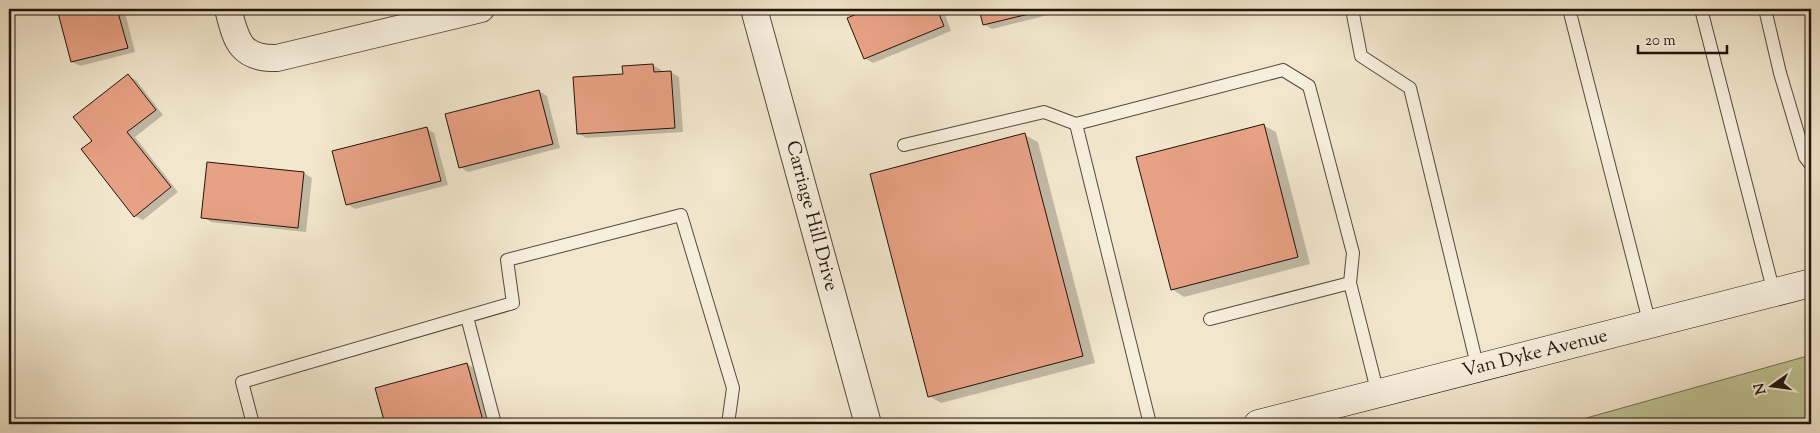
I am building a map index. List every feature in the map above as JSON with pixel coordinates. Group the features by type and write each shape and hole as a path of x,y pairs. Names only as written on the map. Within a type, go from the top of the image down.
{"main road":[{"name":"Van Dyke Avenue","path":"1258,424 1324,412 1378,394 1811,283"}],"street":[{"path":"228,9 238,42 248,53 265,59 277,58 481,9"},
{"name":"Carriage Hill Drive","path":"754,9 868,424"}],"lane":[{"path":"1352,9 1361,56 1410,88 1478,369"},
{"path":"1569,9 1650,325"},
{"path":"1701,9 1774,293"},
{"path":"1765,9 1780,73 1805,157 1811,165"},
{"path":"904,145 1044,112 1076,124 1282,70 1309,86 1353,252 1350,283 1378,394"},
{"path":"1076,124 1150,424"},
{"path":"253,424 242,382 514,303 507,260 681,215 732,388 728,424"},
{"path":"1210,320 1350,283"},
{"path":"467,317 495,424"}],"green space":[{"path":"1811,355 1811,424 1565,424"}],"building":[{"path":"57,9 117,9 128,48 71,62"},
{"path":"869,9 937,9 944,26 864,59 847,18"},
{"path":"979,9 1050,9 983,25"},
{"path":"653,64 654,72 671,71 675,128 577,134 573,77 623,74 622,66"},
{"path":"128,74 156,110 127,132 171,187 134,217 81,149 92,141 73,117"},
{"path":"539,90 553,144 459,168 445,114"},
{"path":"1264,124 1298,257 1171,290 1136,157"},
{"path":"427,127 441,181 346,205 332,151"},
{"path":"1025,133 1083,356 928,397 870,174"},
{"path":"207,162 304,172 298,228 201,218"},
{"path":"467,363 484,424 385,424 375,388"}]}
